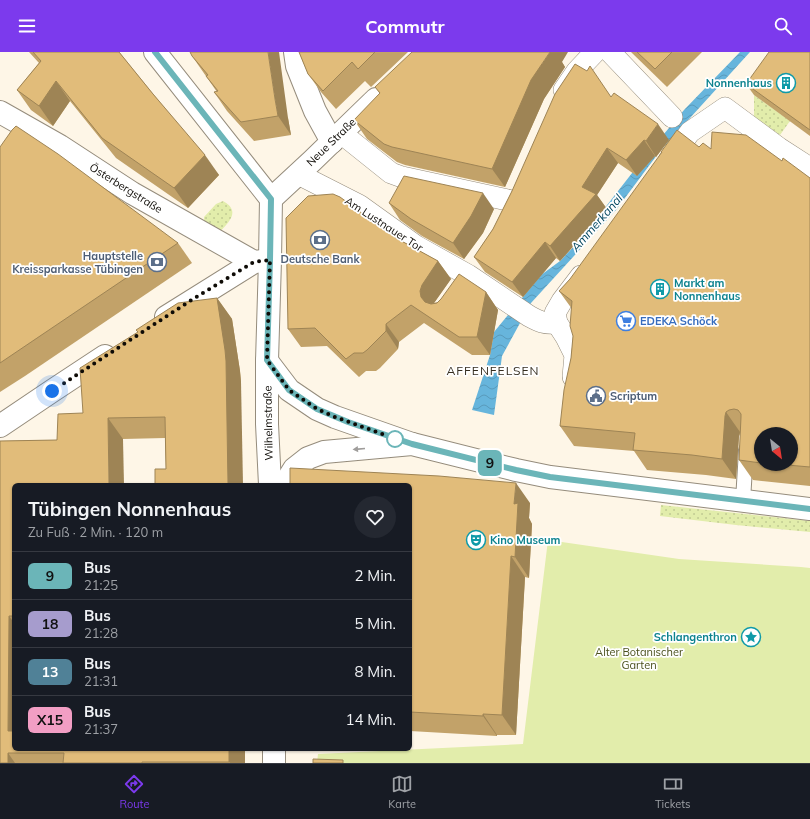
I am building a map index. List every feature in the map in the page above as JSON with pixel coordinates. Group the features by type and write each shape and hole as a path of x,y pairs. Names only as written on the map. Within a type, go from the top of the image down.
{"street":[{"path":"155,52 271,199 262,261 267,360 289,390 317,409 412,444 516,470 550,477 810,509"},
{"path":"295,52 297,66 315,111 336,137 391,173 414,180 515,194 502,220"},
{"path":"555,104 576,71 595,52"},
{"path":"610,52 672,117"},
{"name":"Neue Straße","path":"271,199 388,88"},
{"path":"656,176 690,132 724,108 779,148 810,168"},
{"name":"Österbergstraße","path":"1,114 60,146 132,193 262,261"},
{"path":"16,143 30,132 34,132"},
{"name":"Am Lustnauer Tor","path":"298,174 359,205 416,246 468,275 529,316 546,324 557,324"},
{"path":"456,292 481,257"},
{"path":"148,328 193,299 262,261"},
{"path":"569,398 575,355 566,337 557,324 555,313 562,301 590,264"},
{"path":"0,426 123,345"},
{"name":"Wilhelmstraße","path":"267,360 267,424 270,483"},
{"path":"285,483 294,469 308,458 324,452 412,444"},
{"path":"274,751 274,763"}],"lane":[{"path":"742,501 747,437"}],"green space":[{"path":"754,95 790,121 780,135 754,117"},
{"path":"223,201 230,206 232,211 228,223 221,231 204,226 204,217 216,204"},
{"path":"661,505 810,521 810,532 660,516"},
{"name":"Alter Botanischer Garten","path":"548,540 679,559 810,568 810,763 317,763 318,754 412,751 412,749 523,744"}],"water":[{"name":"Ammerkanal","path":"740,52 750,52 660,151 616,210 531,303 502,356 494,415 472,410 490,355 494,332 541,275 560,261 579,241 643,159 684,110"}],"building":[{"path":"33,52 119,52 205,155 174,188 102,138 56,81 39,106 17,90 41,61"},
{"path":"190,52 268,52 278,116 241,122 214,92 218,91 206,76 208,75"},
{"path":"299,52 375,52 358,69 352,62 323,91 308,74"},
{"path":"412,52 550,52 531,80 492,169 392,147 384,144 354,120 380,93 375,87"},
{"path":"637,52 672,52 655,69"},
{"name":"Nonnenhaus","path":"769,52 810,52 810,130 746,84"},
{"path":"575,64 587,71 590,66 611,97 614,93 658,124 646,141 644,140 626,160 607,148 582,187 596,194 550,246 545,242 512,282 474,257 493,229 512,191 555,94"},
{"path":"16,126 58,154 178,243 0,363 0,147"},
{"name":"Markt am Nonnenhaus","path":"677,130 699,147 703,143 711,149 712,132 746,135 782,161 783,158 810,178 810,467 798,466 798,427 754,427 754,462 739,460 741,414 738,410 734,409 726,412 725,416 722,459 633,450 635,433 560,426 573,336 570,326 572,301 559,291 570,279"},
{"path":"404,176 483,193 471,216 453,243 411,219 389,203"},
{"path":"333,194 340,197 396,238 438,261 422,285 420,291 421,297 425,302 431,304 437,303 459,274 486,292 477,337 459,337 411,305 386,324 386,331 367,350 363,353 354,353 346,359 315,328 288,329 286,218 308,196"},
{"path":"217,298 226,361 228,483 155,483 155,469 166,469 165,417 108,418 109,483 12,483 12,616 9,616 8,731 12,731 12,751 229,751 229,762 63,763 64,753 8,753 8,763 0,763 0,441 57,440 58,414 83,413 80,368 138,332 136,330 178,303"},
{"path":"290,468 439,476 516,483 514,504 518,503 515,557 511,556 502,715 483,714 483,716 412,712 412,483 290,483"},
{"path":"313,759 343,760 343,763 313,763"}],"bus line":[{"name":"9","path":"155,52 271,199 267,360 289,390 317,409 387,436 412,444 516,470 550,477 810,509"}],"place":[{"name":"Nonnenhaus","path":"786,83"},
{"name":"Deutsche Bank","path":"320,240"},
{"name":"Hauptstelle Kreissparkasse Tübingen","path":"157,262"},
{"name":"Markt am Nonnenhaus","path":"660,289"},
{"name":"EDEKA Schöck","path":"626,321"},
{"name":"Scriptum","path":"596,396"},
{"name":"Kino Museum","path":"476,540"},
{"name":"Schlangenthron","path":"751,637"}],"district":[{"name":"AFFENFELSEN","path":"493,371"}],"route":[{"path":"52,391 193,299 254,262 270,260 267,360 289,390 317,409 399,440 395,439"}]}
